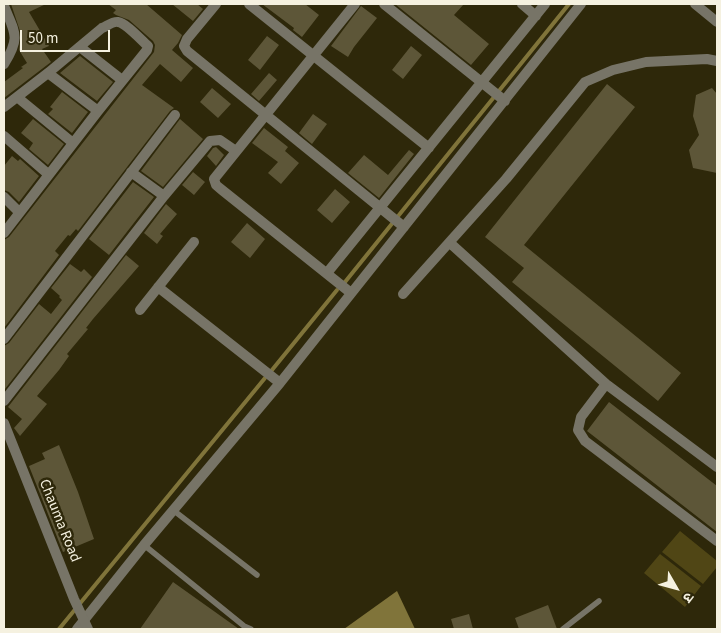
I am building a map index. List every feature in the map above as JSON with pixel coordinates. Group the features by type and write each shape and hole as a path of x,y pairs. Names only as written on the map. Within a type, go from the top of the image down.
{"street":[{"path":"216,4 187,38 184,46 187,51 404,227"},
{"path":"249,4 429,148"},
{"path":"351,293 216,186 214,179 355,4"},
{"path":"384,4 500,97"},
{"path":"522,4 536,16"},
{"path":"327,274 546,4"},
{"path":"77,629 144,545 280,383 404,227 500,97 581,4"},
{"path":"694,4 717,22"},
{"path":"4,6 16,34 15,45 4,64"},
{"path":"4,107 112,22 118,22 126,26 148,46 147,50 48,174 4,233"},
{"path":"80,47 122,80"},
{"path":"403,294 533,148 585,82 612,70 646,62 707,59 717,61"},
{"path":"48,73 98,111"},
{"path":"17,97 73,143"},
{"path":"4,339 175,115"},
{"path":"4,136 48,174"},
{"path":"4,401 164,196 210,141 220,140 236,151"},
{"path":"131,172 164,196"},
{"path":"4,197 19,212"},
{"path":"140,310 194,242"},
{"path":"450,243 606,384 717,467"},
{"path":"158,287 280,383"},
{"path":"606,384 582,417 578,430 585,441 717,541"},
{"name":"Chauma Road","path":"4,423 84,621"}],"lane":[{"path":"173,510 257,575"},
{"path":"144,545 244,626 251,629"},
{"path":"563,629 599,601"}],"shaded area":[{"path":"680,531 717,561 717,567 703,584 662,552"},
{"path":"660,554 701,586 685,607 644,573"},
{"path":"397,591 415,629 344,629"}],"building":[{"path":"11,4 46,4 29,12 49,46 42,49 51,62 4,98 4,82 27,63 19,50 21,34"},
{"path":"108,4 146,4 182,35 172,50 193,68 181,82 160,64 142,85 174,108 78,231 76,229 70,236 68,235 55,251 59,255 4,328 4,240 9,237 154,52 155,45 153,41 129,20 113,13 116,10"},
{"path":"172,4 197,4 203,9 193,21"},
{"path":"262,4 305,4 319,15 302,37 293,30 294,28"},
{"path":"395,4 464,4 454,15 489,44 471,65"},
{"path":"361,6 377,18 348,57 331,46"},
{"path":"267,36 279,45 260,70 248,60"},
{"path":"411,46 422,55 403,79 392,70"},
{"path":"80,56 113,82 97,101 60,73"},
{"path":"269,73 277,80 259,101 251,94"},
{"path":"607,84 635,107 524,245 681,373 658,401 512,282 524,268 485,237"},
{"path":"212,88 231,104 218,118 200,102"},
{"path":"712,88 717,94 717,173 693,168 689,150 699,135 693,116 696,95"},
{"path":"62,92 88,112 72,133 48,114 53,109 50,107"},
{"path":"313,114 327,124 312,144 299,133"},
{"path":"33,119 64,144 48,165 29,149 33,143 21,133"},
{"path":"180,119 203,139 163,187 141,171"},
{"path":"264,128 288,147 285,151 299,163 281,184 268,173 278,162 252,143"},
{"path":"216,147 224,155 216,166 207,156"},
{"path":"409,150 414,154 379,198 348,173 364,155 388,175"},
{"path":"12,156 18,161 20,159 39,176 19,202 9,192 4,190 4,166"},
{"path":"193,172 205,182 194,195 182,185"},
{"path":"133,182 154,197 109,255 89,239"},
{"path":"335,189 350,202 332,223 317,210"},
{"path":"166,204 177,214 160,234 163,236 157,244 144,233"},
{"path":"247,223 265,239 250,258 231,242"},
{"path":"126,255 139,266 93,319 86,328 88,329 67,354 69,356 59,370 37,396 47,404 20,436 14,428 22,419 8,407"},
{"path":"70,264 81,272 84,269 92,277 5,389 4,346 9,343 39,304 51,314 62,300 51,288"},
{"path":"609,402 717,486 717,532 587,431"},
{"path":"59,445 94,539 63,552 29,466 45,459 42,453"},
{"path":"173,582 239,629 140,629"},
{"path":"548,605 557,629 519,629 515,618"},
{"path":"469,614 473,629 454,629 451,619"}],"waterway":[{"path":"345,282 569,4"},
{"path":"272,370 337,290"},
{"path":"59,629 265,378"}]}
